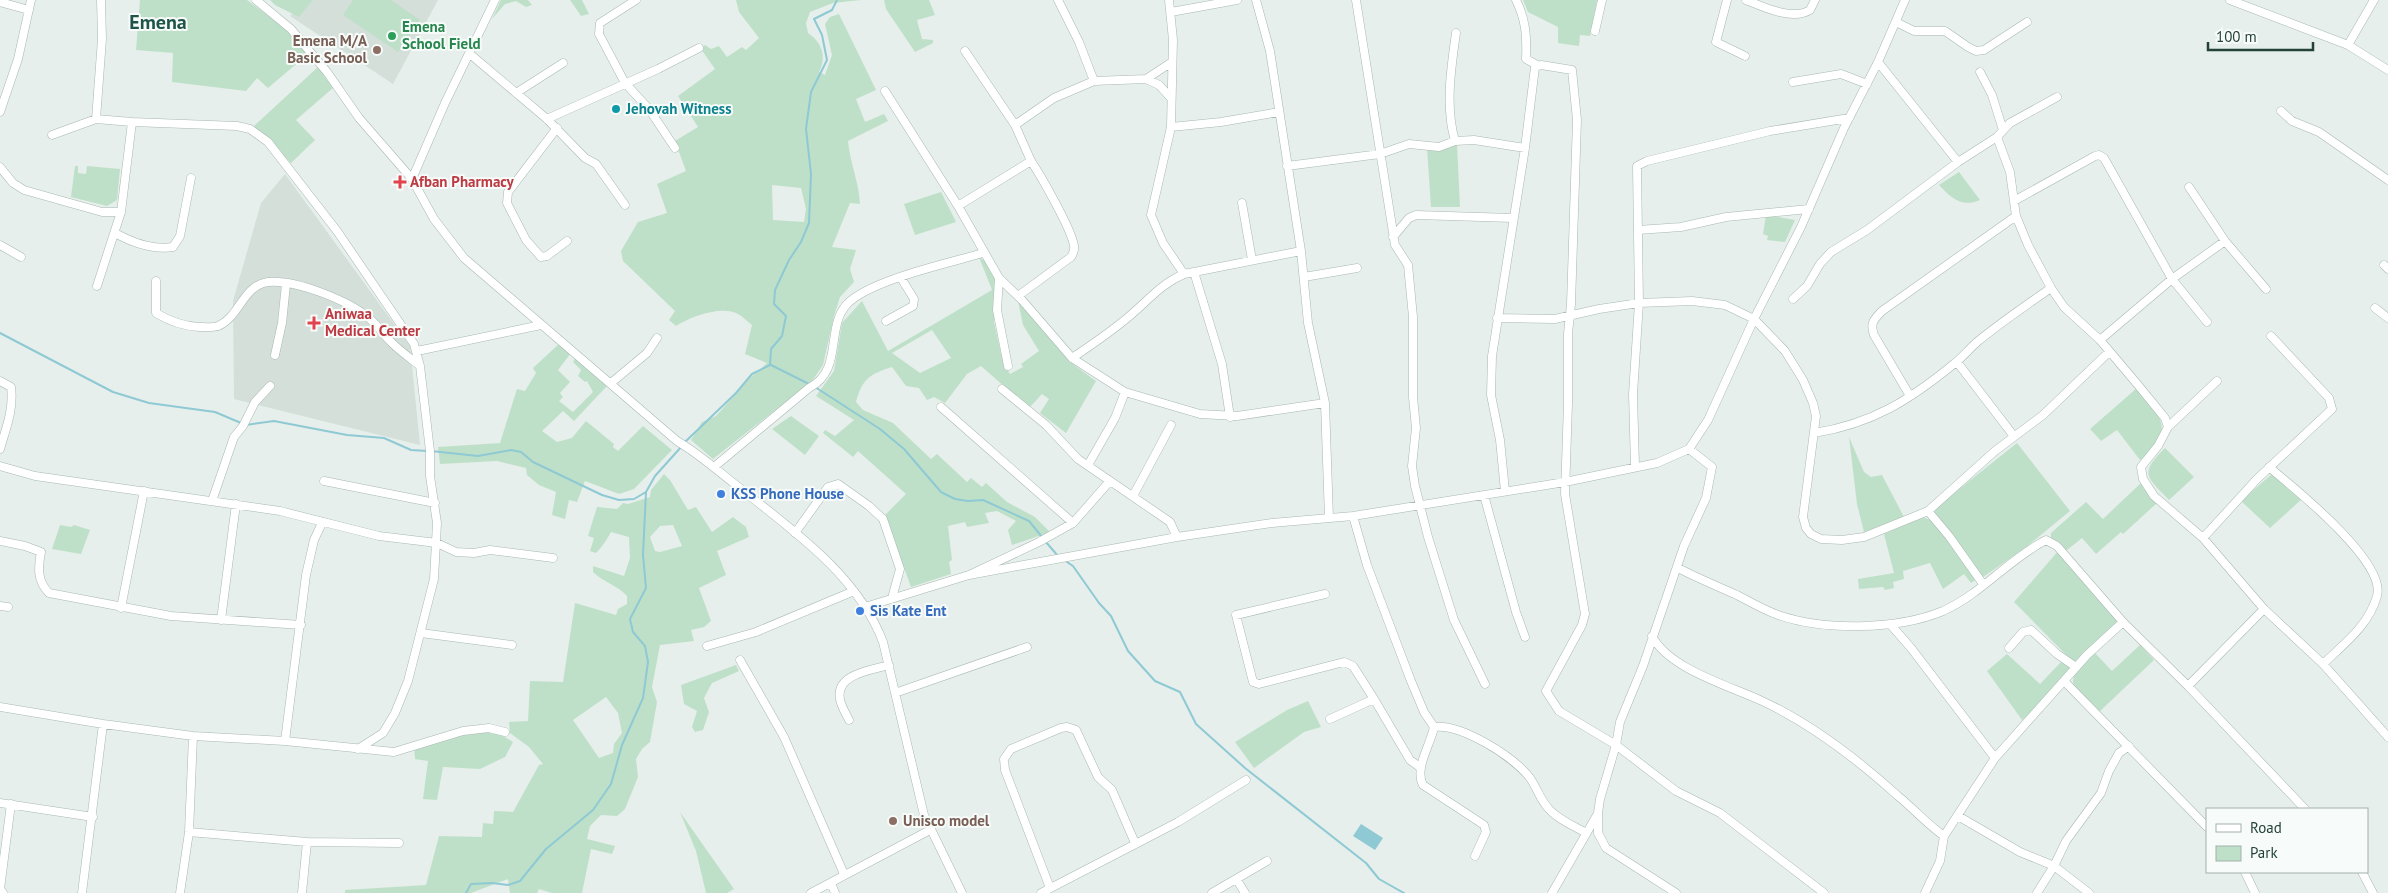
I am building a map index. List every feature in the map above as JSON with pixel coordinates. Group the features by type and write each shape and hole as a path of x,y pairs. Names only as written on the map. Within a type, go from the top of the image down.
{"street":[{"path":"0,112 18,59 31,0"},
{"path":"96,119 102,39 101,0"},
{"path":"256,0 291,29 327,72 359,118 412,179 434,219 464,258 540,325 612,383 678,441 695,452 795,533 854,591 866,606 880,634 889,664 918,796 930,830 962,893"},
{"path":"412,179 445,103 495,0"},
{"path":"636,0 600,23 598,27 599,34 626,83 649,109 676,148"},
{"path":"1058,0 1079,42 1094,81"},
{"path":"1168,0 1173,40 1171,127 1151,215 1163,243 1184,274"},
{"path":"1170,12 1237,0"},
{"path":"1256,0 1270,50 1301,251 1308,323 1325,403 1329,518"},
{"path":"1356,0 1394,237 1397,252 1408,264 1413,317 1413,397 1416,428 1412,466 1419,505 1454,620 1485,684"},
{"path":"1516,0 1523,15 1526,32 1526,59 1537,65 1571,68 1574,78 1577,120 1569,316 1565,494 1585,614 1582,625 1546,691 1559,711 1616,745 1676,791 1720,813 1824,893"},
{"path":"1595,31 1602,0"},
{"path":"1727,0 1716,42 1718,45 1745,56"},
{"path":"1746,0 1778,11 1800,14 1810,10 1815,0"},
{"path":"866,606 969,575 1178,537 1272,524 1353,516 1565,482 1670,459 1690,449 1708,420 1754,319 1809,209 1849,118 1878,62 1905,0"},
{"path":"2230,0 2348,45 2388,70"},
{"path":"2348,45 2374,0"},
{"path":"0,2 29,10"},
{"path":"1896,22 1914,31 1944,31 1976,51 1984,50 2027,22"},
{"path":"1455,141 1452,127 1450,76 1456,33"},
{"path":"547,119 700,48"},
{"path":"965,51 1015,124 1031,161 1071,237 1074,251 1071,257 1018,296"},
{"path":"470,54 557,128 585,158 596,164 625,204"},
{"path":"1146,79 1172,62"},
{"path":"1878,62 1958,162"},
{"path":"516,93 563,63"},
{"path":"1505,492 1491,390 1492,356 1537,65"},
{"path":"1980,72 1992,95 2008,165 2016,216 2028,245 2050,288 2064,307 2100,340 2165,418 2168,427"},
{"path":"1793,82 1841,74 1867,84"},
{"path":"1015,124 1054,98 1094,81 1146,79 1159,85 1171,98"},
{"path":"885,91 958,206 982,253 999,278 1018,296 1072,358 1125,392 1200,414 1230,417 1325,403"},
{"path":"1793,298 1807,286 1820,264 1831,252 1867,230 1958,162 2000,134 2010,123 2057,97"},
{"path":"2280,111 2292,121 2319,132 2388,180"},
{"path":"1171,127 1222,122 1280,112"},
{"path":"1635,467 1633,394 1638,304 1637,167 1641,163 1736,138 1849,118"},
{"path":"52,135 96,119 237,126 250,129 268,142 337,231 418,351 430,451 430,476 435,503 437,543 434,579 408,681 390,722 383,733 358,749"},
{"path":"96,286 121,212 132,122"},
{"path":"557,128 508,192 507,203 526,240 541,257 548,256 567,241"},
{"path":"1287,166 1380,154 1410,144 1439,147 1455,141 1474,140 1525,148"},
{"path":"2014,200 2094,156 2099,155 2104,158 2172,279 2207,322"},
{"path":"958,206 1031,161"},
{"path":"0,167 13,183 24,190 102,212 121,212"},
{"path":"115,233 128,240 160,249 172,247 180,236 191,178"},
{"path":"2189,187 2225,242 2266,289"},
{"path":"1242,203 1252,260"},
{"path":"1638,230 1681,227 1726,217 1809,209"},
{"path":"1394,237 1409,218 1416,215 1513,218"},
{"path":"1910,396 1874,335 1871,327 1872,320 2016,216"},
{"path":"2100,340 2172,279 2225,242"},
{"path":"0,245 21,257"},
{"path":"1072,358 1127,319 1162,285 1184,274 1301,251"},
{"path":"714,467 810,388 820,383 827,371 840,314 847,304 865,291 982,253"},
{"path":"1304,277 1357,268"},
{"path":"1194,272 1222,364 1230,417"},
{"path":"886,321 913,306 914,299 901,278"},
{"path":"999,278 997,310 1008,366"},
{"path":"156,281 156,313 177,323 200,327 216,327 228,320 251,290 258,284 269,282 299,286 352,306 371,320 402,353 420,366"},
{"path":"275,356 282,323 286,284"},
{"path":"1814,433 1855,424 1885,412 1957,362 1967,351 2006,319 2050,288"},
{"path":"1497,318 1545,320 1599,309 1638,304 1709,302 1725,305 1754,319 1795,365 1815,409 1814,433 1803,518 1812,534 1821,539 1855,539 1900,524 1928,511 2013,436 2044,415 2109,352"},
{"path":"2375,308 2388,318"},
{"path":"418,351 540,325"},
{"path":"2203,538 2269,467 2332,408 2329,398 2272,336"},
{"path":"612,383 647,353 657,338"},
{"path":"1957,362 2013,436"},
{"path":"0,381 11,386 12,411 0,449"},
{"path":"2217,381 2168,427 2158,446 2141,467 2143,480 2154,496 2203,538 2264,609 2323,664 2386,732"},
{"path":"212,501 234,437 243,426 255,402 270,386"},
{"path":"1002,389 1046,425 1068,449 1109,482 1170,522 1178,537"},
{"path":"1088,465 1115,418 1125,392"},
{"path":"940,407 1073,523"},
{"path":"1133,496 1171,425"},
{"path":"1676,893 1606,848 1598,833 1598,813 1616,745 1620,722 1678,568 1684,546 1706,498 1713,473 1711,465 1690,449"},
{"path":"0,466 35,476 280,511 380,536 437,543 456,552 474,553 490,550 552,558"},
{"path":"2269,467 2328,518 2361,553 2374,573 2378,593 2369,618 2323,664"},
{"path":"324,481 435,503"},
{"path":"969,575 1039,542 1073,523 1109,482"},
{"path":"795,533 828,487 838,484 869,506 883,519 900,569 892,598"},
{"path":"122,608 144,491"},
{"path":"1484,495 1516,612 1526,637"},
{"path":"221,620 236,504"},
{"path":"1928,511 1949,536 1983,584"},
{"path":"1353,516 1367,565 1411,681 1424,712 1434,727"},
{"path":"286,741 306,575 314,540 322,523"},
{"path":"1678,568 1776,614 1790,618 1845,626 1890,624 1943,610 1983,584 2034,546 2046,540 2057,546 2123,622 2188,686 2304,808"},
{"path":"0,541 25,546 41,552 39,564 41,585 49,593 171,616 301,625"},
{"path":"707,646 756,632 854,591"},
{"path":"1325,594 1236,615 1253,682 1259,684 1344,662 1353,666 1410,760 1421,768"},
{"path":"2188,686 2264,609"},
{"path":"1925,893 1940,861 1944,836 1995,758 2065,682 2076,667 2123,622"},
{"path":"1890,624 1912,648 1995,758"},
{"path":"2009,648 2022,632 2031,630 2064,660 2076,667"},
{"path":"421,633 512,645"},
{"path":"1652,636 1669,655 1683,665 1763,701 1807,725 1858,763 1944,836"},
{"path":"895,693 1027,646"},
{"path":"740,660 784,736 844,874"},
{"path":"849,720 839,698 841,686 848,677 889,664"},
{"path":"2065,682 2085,705 2129,746 2206,826"},
{"path":"1330,719 1374,699"},
{"path":"0,707 103,724 193,736 286,741 394,752 463,731 489,728 505,732"},
{"path":"82,893 93,817 103,724"},
{"path":"1050,888 1004,770 1004,759 1011,749 1061,728 1068,727 1076,730 1098,777 1112,790 1135,843"},
{"path":"1434,727 1421,768 1420,779 1423,785 1479,820 1486,828 1485,836 1475,856"},
{"path":"1434,727 1450,727 1480,740 1499,752 1529,777 1550,810 1586,834"},
{"path":"180,893 189,832 193,736"},
{"path":"2037,893 2054,866 2066,841 2101,792 2109,771 2119,753 2129,746"},
{"path":"1041,893 1178,822 1246,780"},
{"path":"0,803 93,817"},
{"path":"3,893 0,889 11,804"},
{"path":"1552,893 1598,813"},
{"path":"1958,816 2020,852 2054,866 2089,893"},
{"path":"811,893 930,830"},
{"path":"189,832 308,842 399,844"},
{"path":"302,893 308,842"},
{"path":"1212,893 1237,880 1266,861"},
{"path":"2245,873 2255,893"},
{"path":"2363,873 2373,893"},
{"path":"1237,880 1245,893"},
{"path":"831,883 836,893"}],"shaded area":[{"name":"Emena M/A Basic School","path":"307,0 438,0 393,84 290,16"},
{"name":"Aniwaa Medical Center","path":"285,174 410,346 420,445 234,399 233,301 261,203"}],"green space":[{"path":"140,0 247,0 286,29 308,54 268,88 257,78 246,91 172,82 173,53 136,50"},
{"path":"270,0 313,0 299,17 275,5"},
{"name":"Emena School Field","path":"353,0 391,0 420,20 398,52 343,15"},
{"path":"501,0 528,0 532,5 526,7 516,1 505,4 492,19"},
{"path":"570,0 582,0 589,14 581,16"},
{"path":"736,0 861,0 833,3 810,12 806,23 808,33 820,45 823,61 819,72 825,75 832,55 825,24 830,17 839,14 876,90 856,99 865,122 884,114 888,121 848,141 860,204 850,203 832,247 856,250 850,269 854,282 840,297 823,365 812,381 713,459 691,440 702,422 716,416 751,377 767,363 745,354 752,325 736,313 721,311 697,316 676,326 669,320 675,311 623,261 621,251 638,222 667,213 657,184 686,171 675,141 698,127 678,96 715,69 701,49 705,45 711,49 719,46 727,57 742,47 746,50 759,38 739,12","holes":["772,185 801,188 806,209 804,222 773,220"]},
{"path":"884,0 929,0 935,15 917,20 922,39 933,40 933,43 915,52 886,9"},
{"path":"1523,0 1597,0 1590,36 1580,35 1579,46 1558,43 1558,27 1528,12"},
{"path":"318,67 333,88 296,120 315,140 291,163 254,126"},
{"path":"1457,144 1460,207 1431,207 1427,148"},
{"path":"75,166 78,166 78,173 86,174 87,166 120,169 117,200 107,206 71,197"},
{"path":"1959,172 1980,200 1968,203 1962,202 1952,198 1939,185"},
{"path":"941,192 956,222 915,235 904,204"},
{"path":"1766,215 1795,220 1785,242 1767,240 1768,236 1763,234"},
{"path":"979,257 985,261 997,279 994,322 1003,363 1010,374 1023,367 1021,364 1039,351 1023,325 1018,301 1070,362 1096,381 1066,433 1040,413 1049,399 1042,394 1029,408 981,366 967,374 945,403 934,397 927,400 919,388 906,386 892,367 868,378 858,394 856,402 863,410 893,423 931,459 937,454 967,482 971,478 982,487 986,483 1007,502 1035,517 1050,532 1012,545 1008,530 1016,521 997,511 985,513 989,523 967,527 965,522 948,526 952,560 949,562 951,574 911,587 885,515 906,494 858,451 853,457 823,433 825,430 835,436 854,420 816,396 834,371 842,323 862,301 888,351 992,290","holes":["932,330 951,358 920,373 892,353"]},
{"path":"560,343 571,353 558,370 570,382 560,393 563,397 559,401 573,412 593,392 587,381 585,382 578,376 581,370 573,362 576,357 608,385 574,421 563,411 542,431 557,442 572,438 586,421 614,444 613,447 618,451 643,426 672,450 634,489 619,494 585,481 577,502 569,500 565,519 552,515 556,492 539,485 527,475 526,468 497,461 440,464 438,447 500,443 517,389 525,391 536,373 533,368"},
{"path":"2137,388 2153,407 2161,424 2158,441 2140,460 2117,430 2101,441 2090,429"},
{"path":"791,416 819,436 805,455 772,429"},
{"path":"1849,437 1864,472 1871,477 1882,475 1904,517 1864,532 1857,504"},
{"path":"2017,443 2070,511 2025,548 1983,577 1933,510"},
{"path":"2165,448 2194,477 2169,500 2151,480 2149,475 2151,464"},
{"path":"2273,473 2303,498 2270,528 2241,501"},
{"path":"664,474 670,480 688,510 696,507 712,532 733,517 746,527 749,537 717,551 726,575 699,588 711,621 704,627 691,630 694,641 660,645 652,687 657,702 650,742 642,749 636,759 638,777 625,809 617,816 601,815 590,826 587,839 615,846 612,854 591,849 582,893 552,893 539,889 537,893 510,893 508,879 471,893 345,893 345,890 426,885 439,836 482,837 483,823 493,824 494,811 513,812 539,765 543,764 529,747 510,733 509,722 528,721 530,681 563,682 575,603 616,615 618,609 627,604 627,596 623,592 593,572 593,566 624,576 630,558 629,537 611,532 596,553 590,551 594,538 588,536 597,507 617,509 623,503 628,504 650,497 651,490","holes":["673,525 682,546 660,552 655,551 650,537 660,526","606,697 618,713 622,733 614,744 613,753 599,758 573,720"]},
{"path":"2142,482 2157,503 2123,534 2121,532 2096,554 2082,538 2067,550 2051,539 2051,533 2086,502 2103,519"},
{"path":"1923,517 1935,522 1978,578 1971,583 1964,574 1943,589 1930,563 1903,571 1904,579 1893,582 1894,588 1885,590 1883,587 1859,589 1858,579 1894,573 1884,534"},
{"path":"60,525 71,527 74,525 90,530 81,554 52,549"},
{"path":"2059,550 2119,623 2074,663 2014,602"},
{"path":"2140,645 2154,660 2098,713 2081,696 2073,683 2077,671 2095,653 2112,671"},
{"path":"2007,654 2040,684 2061,662 2070,668 2062,682 2022,720 1987,671"},
{"path":"736,665 739,671 712,683 704,698 709,712 703,730 695,732 692,727 697,711 684,704 681,685"},
{"path":"1308,701 1321,727 1304,732 1254,768 1235,742 1287,710"},
{"path":"484,732 501,735 513,742 505,757 480,769 443,767 437,800 423,799 428,761 415,759 414,743"},
{"path":"680,812 734,889 727,893 706,893 696,851"}],"water":[{"path":"1361,824 1383,838 1375,850 1353,836"}],"waterway":[{"path":"685,442 736,393 752,374 770,365 771,349 782,336 786,316 774,304 775,290 809,223 811,174 806,129 811,92 827,60 822,35 814,19 832,10 837,0"},
{"path":"0,333 113,392 149,403 215,412 241,423"},
{"path":"771,365 809,384"},
{"path":"815,387 880,429 904,449 941,492 955,499 968,501 983,500 1029,521 1042,537"},
{"path":"246,425 274,421 347,435 384,438 411,450 427,451"},
{"path":"466,893 471,884 492,883 508,885 520,881 546,849 593,810 611,784 622,745 643,698 648,662 645,646 633,632 630,619 646,588 643,555 646,492 655,476 682,446"},
{"path":"431,451 478,456 511,450 521,452 533,462 602,495 619,500 634,499 646,492"},
{"path":"1045,541 1058,556"},
{"path":"1064,560 1073,566 1099,603 1111,616 1128,651 1155,681 1180,692 1196,724 1245,768 1366,863 1379,879 1404,893"}],"place":[{"name":"Emena School Field","path":"392,36"},
{"name":"Emena M/A Basic School","path":"377,50"},
{"name":"Jehovah Witness","path":"616,109"},
{"name":"Afban Pharmacy","path":"400,182"},
{"name":"Aniwaa Medical Center","path":"314,323"},
{"name":"KSS Phone House","path":"721,494"},
{"name":"Sis Kate Ent","path":"860,611"},
{"name":"Unisco model","path":"893,821"}],"district":[{"name":"Emena","path":"158,22"}]}
